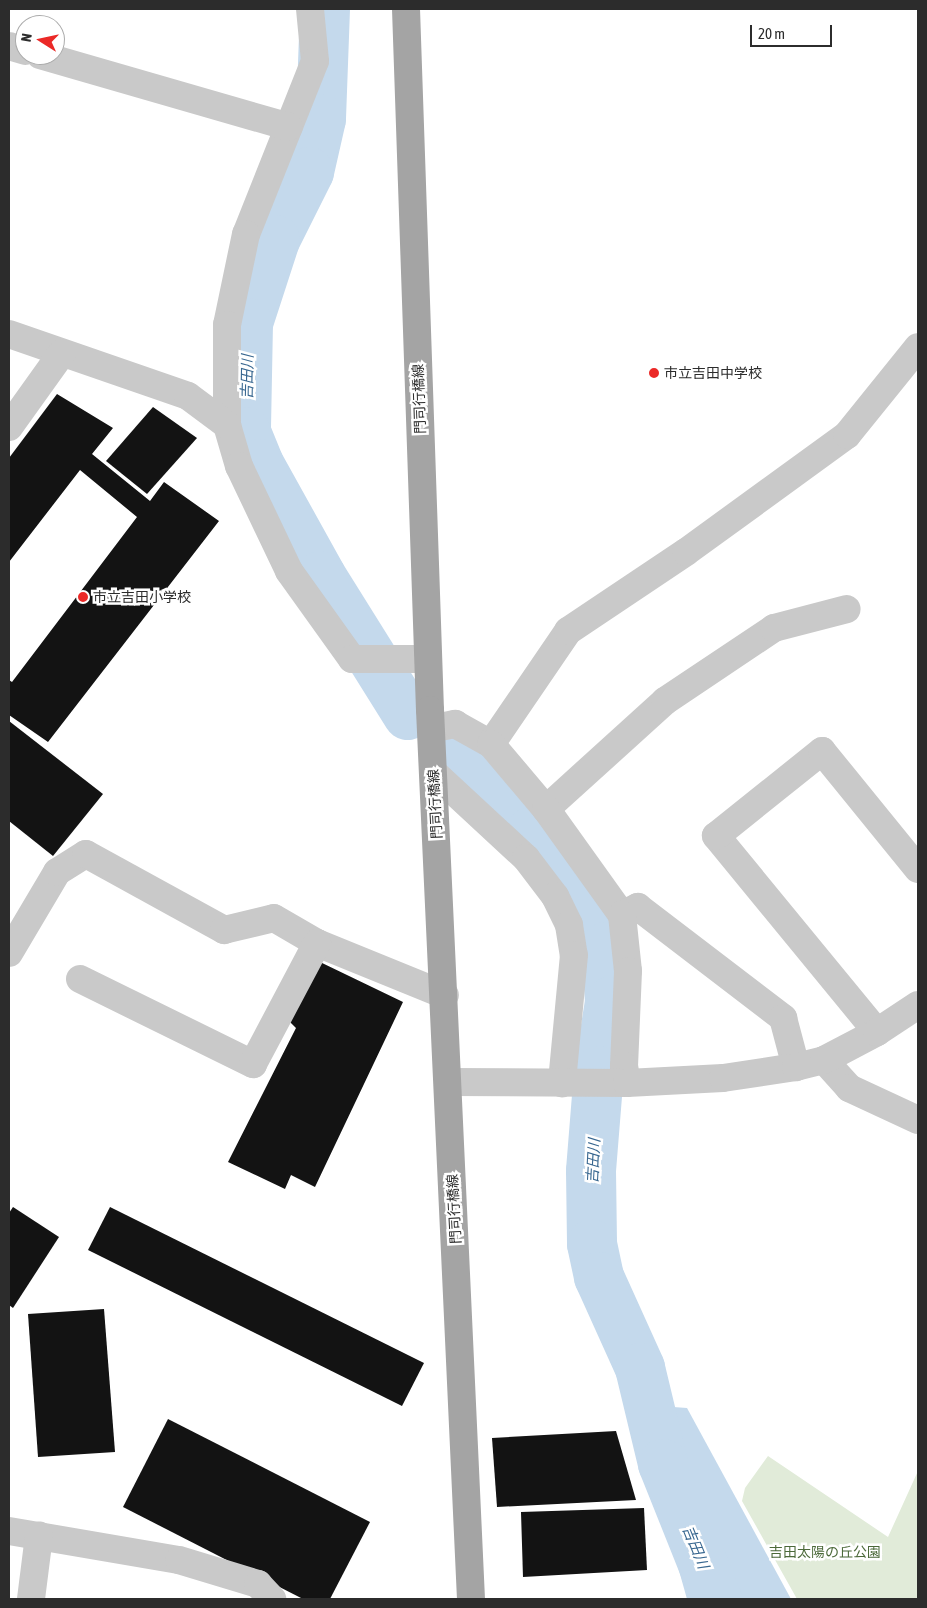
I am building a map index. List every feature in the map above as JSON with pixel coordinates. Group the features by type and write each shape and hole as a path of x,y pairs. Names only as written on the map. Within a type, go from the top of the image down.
{"main road":[{"name":"門司行橋線","path":"406,9 427,659 445,995 471,1599"}],"street":[{"path":"310,9 315,62 246,234 227,325 227,425 239,466 289,570 352,659 427,659"},
{"path":"65,62 289,128"},
{"path":"9,334 188,396 227,425"},
{"path":"491,744 568,631 686,552 847,435 918,347"},
{"path":"9,427 62,353"},
{"path":"546,809 665,701 774,628 848,609"},
{"path":"431,729 455,724 491,744 546,809 622,915 628,971 624,1066 619,1083"},
{"path":"877,1032 716,836 822,751 918,869"},
{"path":"433,772 526,858 555,896 569,924 574,955 568,1083"},
{"path":"9,953 57,872 86,854 224,930 274,918 317,943 445,995"},
{"path":"622,915 638,907 783,1018 796,1067"},
{"path":"80,979 253,1064 317,943"},
{"path":"448,1082 619,1083 723,1078 796,1067 824,1060 877,1032 918,1005"},
{"path":"824,1060 849,1088 918,1120"},
{"path":"9,1531 179,1560 258,1584 272,1599"},
{"path":"31,1599 38,1536"}],"green space":[{"name":"吉田太陽の丘公園","path":"768,1456 888,1537 918,1471 918,1599 797,1599 742,1501 745,1488"}],"water":[{"path":"632,1404 687,1408 791,1599 687,1599"}],"building":[{"path":"57,394 113,428 92,454 150,501 164,482 219,521 48,742 9,715 9,680 12,682 137,517 80,470 9,562 9,458"},
{"path":"153,407 197,438 147,494 106,461"},
{"path":"9,721 103,794 53,856 9,821"},
{"path":"320,962 403,1002 315,1187 291,1175 285,1189 228,1162 296,1028 290,1022"},
{"path":"13,1207 59,1237 13,1308 9,1305 9,1213"},
{"path":"110,1207 424,1363 402,1406 88,1250"},
{"path":"104,1309 115,1452 38,1457 28,1314"},
{"path":"168,1419 370,1522 330,1599 303,1599 123,1507"},
{"path":"616,1431 636,1500 497,1507 492,1438"},
{"path":"644,1508 647,1570 523,1577 521,1512"}],"waterway":[{"name":"吉田川","path":"325,9 321,119 309,172 275,240 248,323 246,432 259,464 321,576 408,715"},
{"name":"吉田川","path":"453,757 531,832 581,898 606,947 610,1002 599,1071 591,1171 592,1244 599,1277 640,1368 663,1464 717,1599"}],"place":[{"name":"市立吉田中学校","path":"654,373"},
{"name":"市立吉田小学校","path":"83,597"}]}
